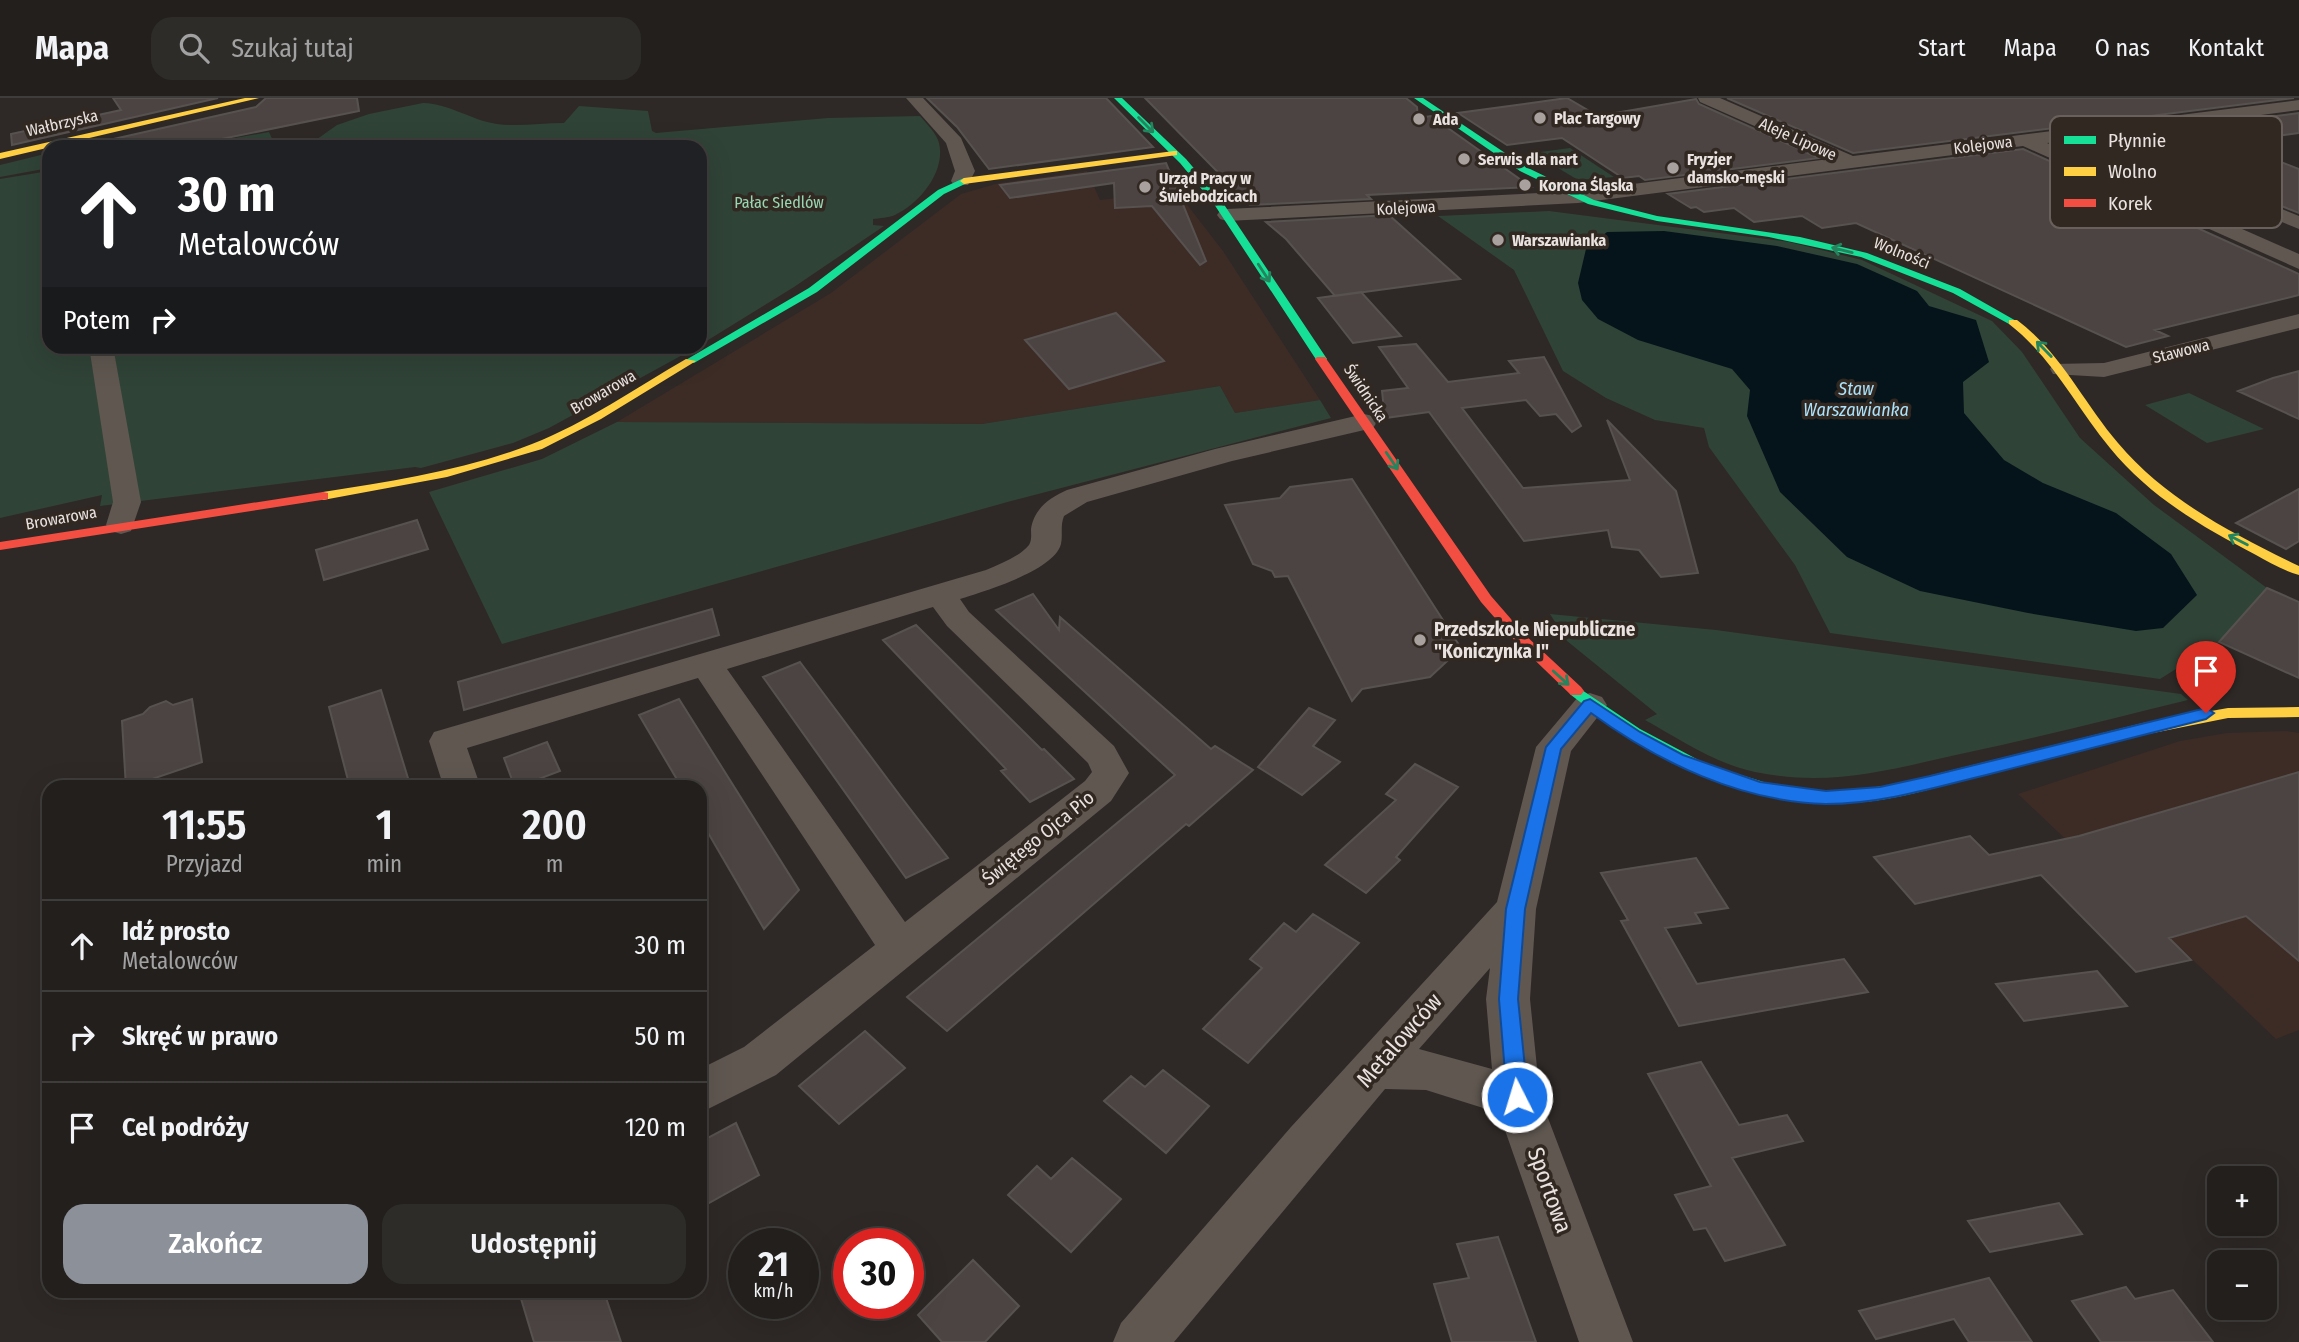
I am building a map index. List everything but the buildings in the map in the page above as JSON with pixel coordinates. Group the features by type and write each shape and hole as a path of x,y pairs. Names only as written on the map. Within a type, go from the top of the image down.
{"street":[{"name":"Wałbrzyska","path":"70,140 255,98"},
{"path":"914,98 955,142 965,171 961,181"},
{"name":"Świdnicka","path":"1118,98 1174,153 1227,215 1483,595 1546,665 1590,705 1634,736 1677,760 1759,788 1826,797 1880,793 1930,783 2206,713 2275,710 2299,712"},
{"name":"Wolności","path":"1418,98 1545,180 1578,197 1615,209 1793,238 1874,258 2001,315 2042,345 2131,466 2159,489 2224,533 2299,571"},
{"name":"Aleje Lipowe","path":"1706,98 1850,162"},
{"path":"2197,98 2237,113"},
{"name":"Kolejowa","path":"2214,116 2299,105"},
{"name":"Kolejowa","path":"1227,215 1578,197 2050,137"},
{"path":"2026,140 2050,151"},
{"name":"Wałbrzyska","path":"0,156 42,146"},
{"name":"Browarowa","path":"707,352 813,290 941,192 961,181 1174,153"},
{"path":"1665,218 1651,209 1648,199 1668,185"},
{"path":"2282,216 2299,223"},
{"path":"2223,228 2299,262"},
{"name":"Stawowa","path":"2062,369 2104,370 2299,321"},
{"path":"102,354 127,502 121,525"},
{"name":"Browarowa","path":"0,546 416,481 526,450 565,434 703,354"},
{"path":"460,780 447,741 941,595 1020,568 1034,559 1046,544 1045,524 1051,513 1069,499 1151,474 1364,422"},
{"name":"Świętego Ojca Pio","path":"707,1088 760,1061 1098,791 1111,773 1101,755 958,619 941,595"},
{"path":"706,664 877,919 901,949"},
{"name":"Metalowców","path":"1140,1342 1308,1143 1516,909 1554,747 1590,705"},
{"name":"Sportowa","path":"1516,909 1508,999 1517,1097 1606,1342"},
{"path":"1375,1068 1426,1070 1517,1097"}],"shaded area":[{"path":"1087,171 1100,200 1134,196 1136,202 1182,198 1223,251 1320,400 1235,413 1220,386 982,424 617,422 831,293 961,194 999,183"},
{"path":"2227,733 2299,733 2299,1030 2276,1039 2018,794 2180,741"}],"green space":[{"name":"Pałac Siedlów","path":"423,103 443,106 487,122 522,125 564,123 579,106 648,111 652,131 656,133 828,118 920,116 936,136 940,154 929,186 913,203 895,215 873,219 873,225 884,226 794,287 707,341 707,140 316,140 337,125 369,114"},
{"path":"269,132 273,140 224,140"},
{"path":"1570,148 1614,177 1578,180 1533,153"},
{"path":"42,155 42,169 0,177 0,165"},
{"path":"42,172 42,354 684,354 549,428 513,443 421,468 100,506 102,495 0,518 0,179"},
{"path":"1549,211 1789,242 1862,260 1992,321 2022,352 2080,438 2154,505 2267,588 2219,642 2160,679 1830,633 1795,565 1709,447 1704,428 1655,420 1606,398 1563,371 1514,270 1438,216"},
{"path":"1220,386 1235,413 1320,400 1331,418 1011,501 502,644 429,492 542,459 617,422 982,424"},
{"path":"2189,393 2264,429 2207,443 2145,405"},
{"path":"1550,614 1716,630 2181,694 2188,700 1861,775 1810,778 1783,776 1755,772 1726,763 1645,720 1657,714 1567,641"}],"water":[{"name":"Staw Warszawianka","path":"1664,231 1777,246 1857,264 1917,291 1929,306 1976,320 1989,362 1963,382 1964,413 2004,460 2043,483 2116,513 2171,554 2197,595 2163,628 2136,631 1920,591 1847,557 1780,492 1747,416 1750,390 1732,369 1638,340 1598,319 1582,300 1578,283 1586,249 1607,232"}],"traffic: fast":[{"path":"1118,98 1183,161 1218,202 1321,359"},
{"path":"1418,98 1523,169 1591,202 1657,219 1769,234 1864,255 1926,277 2013,322"},
{"path":"707,351 813,290 941,192 964,181"},
{"path":"690,361 702,354"},
{"path":"1576,691 1634,733 1700,768 1770,791 1806,796 1842,797 1892,792 2143,729"}],"traffic: slow":[{"path":"70,140 255,98"},
{"path":"0,156 42,146"},
{"path":"964,181 1174,153"},
{"path":"2013,322 2043,348 2114,446 2154,486 2224,533 2299,571"},
{"path":"323,496 447,474 538,446 597,417 690,361"},
{"path":"2143,729 2228,713 2299,712"}],"traffic: jam":[{"path":"1321,359 1486,599 1519,637 1576,691"},
{"path":"0,546 323,496"}],"place":[{"name":"Plac Targowy","path":"1540,118"},
{"name":"Ada","path":"1419,119"},
{"name":"Serwis dla nart","path":"1464,159"},
{"name":"Fryzjer damsko-męski","path":"1673,168"},
{"name":"Korona Śląska","path":"1525,185"},
{"name":"Urząd Pracy w Świebodzicach","path":"1145,187"},
{"name":"Warszawianka","path":"1498,240"},
{"name":"Przedszkole Niepubliczne \"Koniczynka I\"","path":"1420,640"}],"route":[{"path":"1517,1097 1508,999 1516,909 1554,747 1590,705 1634,736 1677,760 1759,788 1826,797 1880,793 1930,783 2206,713"}]}
